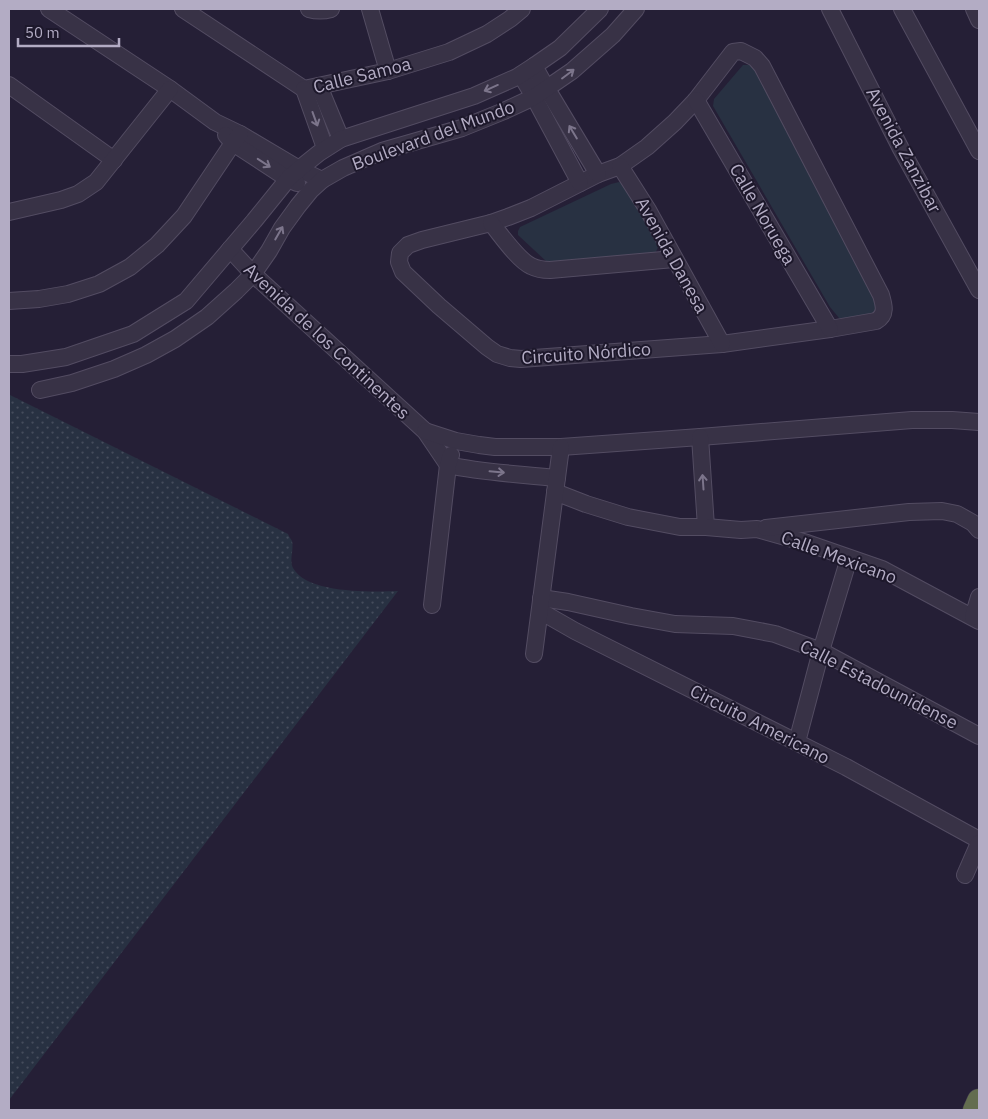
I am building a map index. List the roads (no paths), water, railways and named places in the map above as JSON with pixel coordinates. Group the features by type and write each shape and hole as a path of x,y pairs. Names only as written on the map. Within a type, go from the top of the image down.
{"highway":[{"path":"975,1110 979,1101"}],"street":[{"path":"49,9 170,88 237,139 293,174 317,185"},
{"name":"Calle Samoa","path":"183,9 312,88 388,71 450,52 487,34 522,9"},
{"path":"310,9 331,9"},
{"path":"370,9 388,71"},
{"name":"Boulevard del Mundo","path":"9,364 22,364 66,357 133,334 186,301 293,174 325,148 341,140 474,96 528,71 560,48 600,9"},
{"name":"Boulevard del Mundo","path":"40,390 72,383 114,369 146,355 175,339 207,317 253,274 282,228 317,185 343,168 382,151 462,128 504,111 540,93 572,71 613,36 636,9"},
{"name":"Avenida Zanzibar","path":"830,9 902,149 979,290"},
{"path":"902,9 979,151"},
{"path":"974,9 979,20"},
{"name":"Circuito Nórdico","path":"741,51 748,53 762,66 881,295 884,308 883,315 876,321 722,344 521,359 497,354 439,306 403,272 399,262 400,253 408,245 491,223 531,208 598,174 620,166 648,147 696,100 733,52 741,51"},
{"path":"528,71 540,93 580,183"},
{"path":"9,85 114,160"},
{"path":"9,212 61,200 78,194 96,182 170,88"},
{"path":"312,88 341,140"},
{"path":"312,88 325,148"},
{"path":"540,93 598,174"},
{"name":"Calle Noruega","path":"696,100 830,329"},
{"path":"9,301 39,299 68,294 99,284 130,267 157,245 184,216 237,139"},
{"name":"Avenida Danesa","path":"620,166 648,210 722,344"},
{"path":"9,197 25,209"},
{"path":"491,223 522,260 530,266 540,269 550,270 674,259"},
{"name":"Avenida de los Continentes","path":"230,250 253,274 425,431 448,465"},
{"path":"432,605 448,465 456,441 495,447 561,447 912,420 979,422"},
{"name":"Avenida de los Continentes","path":"425,431 456,441"},
{"path":"700,437 706,528"},
{"path":"534,654 561,447"},
{"name":"Calle Mexicano","path":"448,465 556,485 586,504 628,517 680,527 741,530 909,512 942,511 957,514 973,523 979,530"},
{"name":"Calle Mexicano","path":"757,529 807,543 882,570 976,619 979,597"},
{"path":"797,742 821,651 849,558"},
{"name":"Calle Estadounidense","path":"541,604 675,624 733,626 775,634 821,651 979,736"},
{"name":"Circuito Americano","path":"541,604 575,631 846,767 979,842 965,875"}]}
